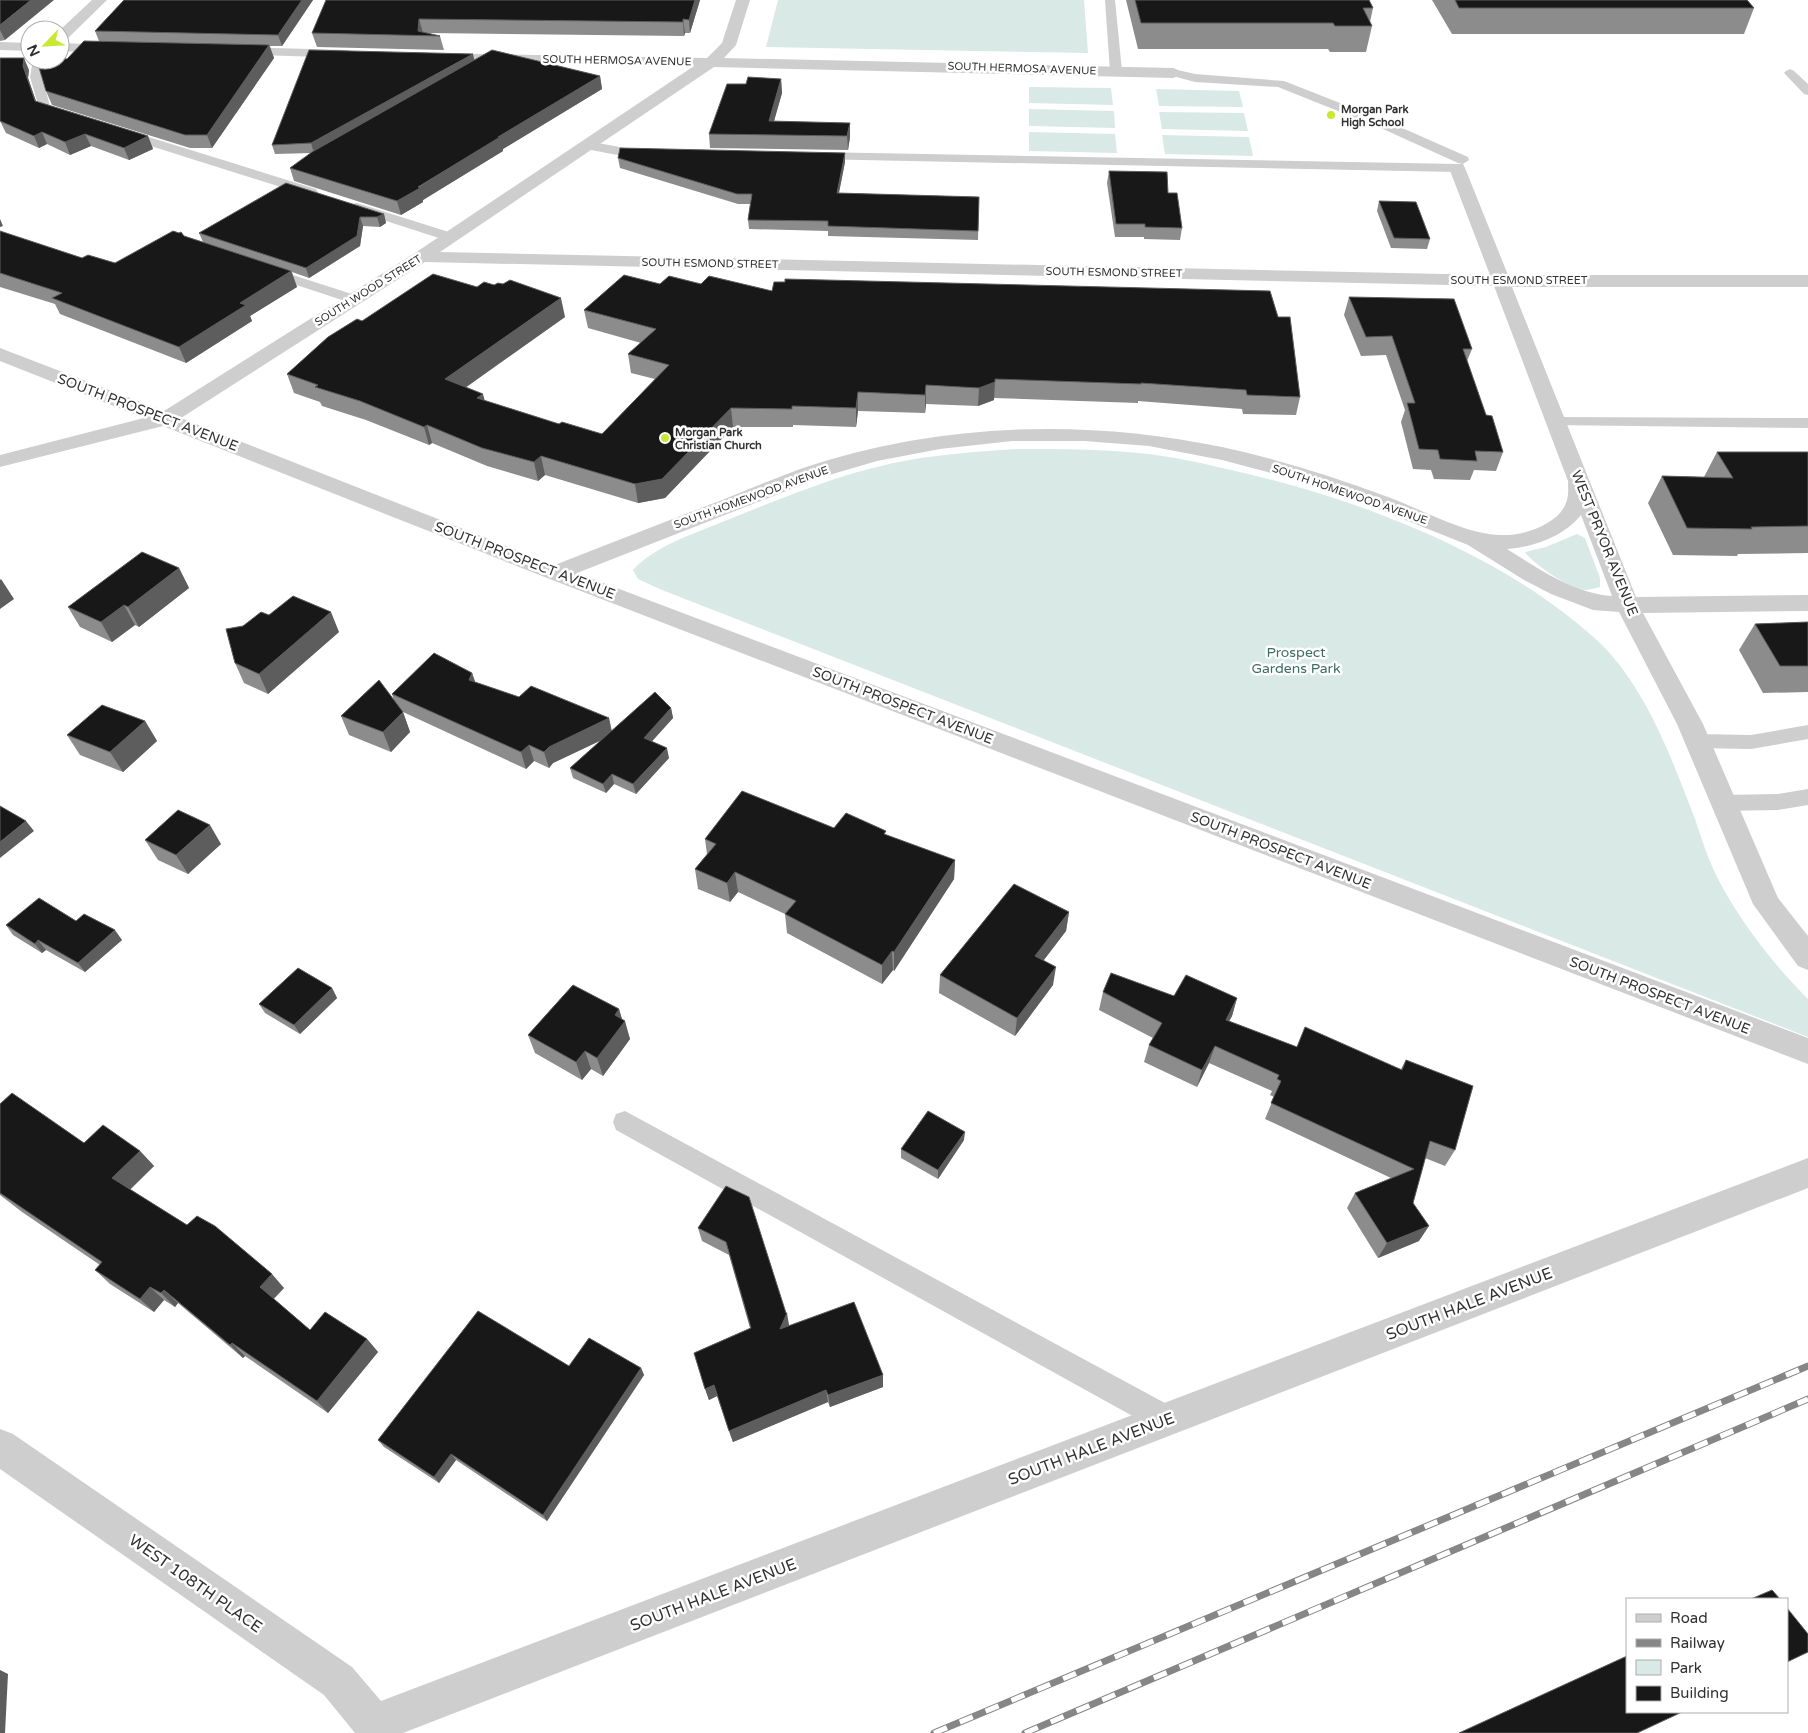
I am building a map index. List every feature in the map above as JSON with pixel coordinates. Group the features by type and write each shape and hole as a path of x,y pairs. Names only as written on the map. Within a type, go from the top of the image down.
{"street":[{"path":"70,28 100,0"},
{"name":"SOUTH WOOD STREET","path":"0,461 166,419 421,257 711,62 729,45 743,0"},
{"path":"0,46 20,47"},
{"path":"70,47 130,49"},
{"path":"218,51 356,54"},
{"name":"SOUTH HERMOSA AVENUE","path":"425,56 1173,73"},
{"name":"WEST PRYOR AVENUE","path":"1460,164 1502,281 1627,605 1690,724 1767,904 1808,958"},
{"name":"SOUTH ESMOND STREET","path":"421,257 1502,281 1808,281"},
{"name":"SOUTH PROSPECT AVENUE","path":"0,354 555,572 1808,1051"},
{"name":"SOUTH HOMEWOOD AVENUE","path":"555,572 811,473 874,455 940,443 1012,435 1084,435 1149,440 1223,454 1294,472 1380,502 1476,540 1532,575 1559,589 1593,602 1627,605 1808,603"},
{"name":"SOUTH HOMEWOOD AVENUE","path":"1476,540 1509,542 1534,536 1555,527 1568,517 1577,504 1579,480"},
{"name":"SOUTH HALE AVENUE","path":"375,1728 1166,1420 1808,1173"},
{"name":"WEST 108TH PLACE","path":"0,1447 338,1680 375,1728"}],"lane":[{"path":"1110,0 1116,71"},
{"path":"470,70 494,57"},
{"path":"37,70 36,85 45,108 82,120"},
{"path":"1173,73 1195,78 1280,84 1387,126 1460,164"},
{"path":"1808,73 1790,73 1808,91"},
{"path":"110,129 326,197"},
{"path":"588,145 626,152 665,153"},
{"path":"804,155 1460,164"},
{"path":"344,203 450,237"},
{"path":"251,265 354,300"},
{"path":"1556,422 1808,423"},
{"path":"1697,741 1751,742 1808,732"},
{"path":"1723,803 1778,802 1808,797"},
{"path":"625,1122 1166,1420"}],"green space":[{"path":"778,0 1084,0 1088,53 766,47"},
{"path":"1029,87 1111,88 1113,105 1029,103"},
{"path":"1156,89 1239,91 1243,107 1159,106"},
{"path":"1029,109 1114,111 1115,128 1029,126"},
{"path":"1159,112 1244,113 1248,131 1162,129"},
{"path":"1029,132 1115,134 1117,153 1029,151"},
{"path":"1162,135 1249,137 1253,156 1165,154"},
{"name":"Prospect Gardens Park","path":"1019,449 1109,451 1162,456 1231,470 1329,496 1428,534 1476,557 1522,584 1564,613 1602,645 1636,688 1672,760 1709,860 1724,890 1757,940 1808,999 1808,1037 662,590 638,579 633,570 642,561 663,547 838,478 909,460"},
{"path":"1577,534 1585,538 1600,578 1600,587 1584,590 1570,585 1543,569 1525,552 1546,547"}],"building":[{"path":"0,0 31,0 0,25"},
{"path":"124,0 302,0 278,35 95,31"},
{"path":"326,0 695,0 689,20 683,19 683,22 419,19 418,31 440,36 312,33"},
{"path":"1135,0 1369,0 1373,8 1363,8 1372,26 1335,26 1333,23 1141,23"},
{"path":"1455,0 1747,0 1754,8 1459,8"},
{"path":"84,41 269,45 207,135 185,135 46,91 40,70 70,70 70,56"},
{"path":"309,50 473,54 311,143 272,145"},
{"path":"492,50 600,76 498,137 500,137 397,201 290,168 312,152"},
{"path":"0,58 20,58 20,70 24,70 35,101 148,136 124,148 85,134 65,142 42,132 34,136 0,121"},
{"path":"748,77 781,79 769,121 850,123 847,136 709,134 727,84 746,84"},
{"path":"620,148 845,153 837,193 979,197 978,231 828,226 828,221 748,220 752,194 737,194 618,158"},
{"path":"1109,171 1167,172 1168,193 1177,193 1182,228 1145,227 1145,224 1116,224"},
{"path":"286,183 384,214 377,217 360,217 357,236 306,268 199,233"},
{"path":"1379,201 1416,202 1430,239 1394,238"},
{"path":"0,231 82,258 88,255 115,263 173,231 181,232 184,236 291,271 240,303 246,305 179,347 52,298 62,293 0,273"},
{"path":"433,274 477,287 484,282 494,285 498,283 503,284 510,280 561,298 445,379 483,394 477,398 559,424 562,422 602,434 669,365 628,354 656,329 584,310 624,275 660,284 669,276 701,284 709,276 772,291 774,282 785,282 785,279 1270,291 1278,317 1290,317 1300,397 1247,395 1246,390 1141,383 995,379 995,382 979,388 926,385 925,395 858,392 856,408 792,406 792,409 731,408 662,479 635,484 541,456 534,462 482,448 427,425 424,427 360,401 315,387 318,385 287,374 328,337 357,319 362,321"},
{"path":"1349,297 1454,299 1472,349 1463,349 1486,415 1492,416 1503,452 1475,451 1477,461 1440,459 1438,450 1419,449 1407,403 1415,403 1392,336 1366,337"},
{"path":"1717,452 1808,452 1808,526 1751,527 1752,529 1687,528 1662,476 1733,478"},
{"path":"142,552 179,568 128,607 124,605 101,622 68,607"},
{"path":"293,596 331,612 259,674 235,663 226,629 243,626 261,612 269,615"},
{"path":"1808,622 1808,666 1780,666 1755,624"},
{"path":"434,653 472,673 469,680 519,697 531,686 609,718 549,747 544,752 529,745 521,752 392,694"},
{"path":"379,680 403,712 383,732 341,716"},
{"path":"655,692 671,708 644,738 667,748 633,784 612,774 603,784 570,768"},
{"path":"102,705 145,721 110,752 67,735"},
{"path":"742,791 834,828 846,813 886,831 884,834 955,860 894,952 892,951 882,965 785,914 796,901 735,872 727,883 695,869 716,844 705,839"},
{"path":"0,806 26,821 0,842"},
{"path":"178,810 210,825 176,855 145,840"},
{"path":"1014,884 1069,912 1035,956 1056,967 1017,1018 940,975"},
{"path":"39,898 76,921 84,914 115,930 78,963 38,940 35,944 6,925"},
{"path":"298,968 332,988 294,1025 259,1004"},
{"path":"1111,973 1174,996 1186,975 1237,998 1226,1020 1297,1047 1305,1027 1402,1070 1406,1060 1473,1086 1455,1150 1430,1141 1413,1203 1429,1226 1387,1243 1355,1193 1414,1169 1271,1103 1281,1081 1277,1079 1279,1075 1215,1046 1202,1070 1149,1045 1162,1023 1103,992"},
{"path":"573,985 619,1009 615,1015 625,1021 597,1058 585,1051 576,1062 528,1035"},
{"path":"12,1093 84,1143 103,1125 140,1151 112,1178 187,1225 197,1216 215,1226 272,1274 260,1287 310,1330 325,1312 367,1339 317,1401 232,1343 230,1345 164,1290 161,1293 150,1287 140,1299 95,1270 102,1262 0,1193 0,1104"},
{"path":"928,1111 965,1132 938,1170 901,1149"},
{"path":"726,1186 749,1197 787,1313 780,1329 854,1302 883,1375 828,1395 826,1390 729,1431 714,1385 705,1389 694,1353 751,1328 726,1242 698,1228"},
{"path":"478,1311 569,1366 589,1338 641,1368 543,1515 451,1454 434,1477 378,1440"},
{"path":"1772,1590 1779,1598 1753,1598"},
{"path":"1788,1609 1808,1634 1808,1652 1788,1662"},
{"path":"1626,1656 1626,1713 1680,1713 1637,1733 1459,1733"}],"railway":[{"path":"934,1733 1808,1366"},
{"path":"1025,1733 1808,1399"}],"place":[{"name":"Morgan Park High School","path":"1331,115"},
{"name":"Morgan Park Christian Church","path":"665,438"}]}
